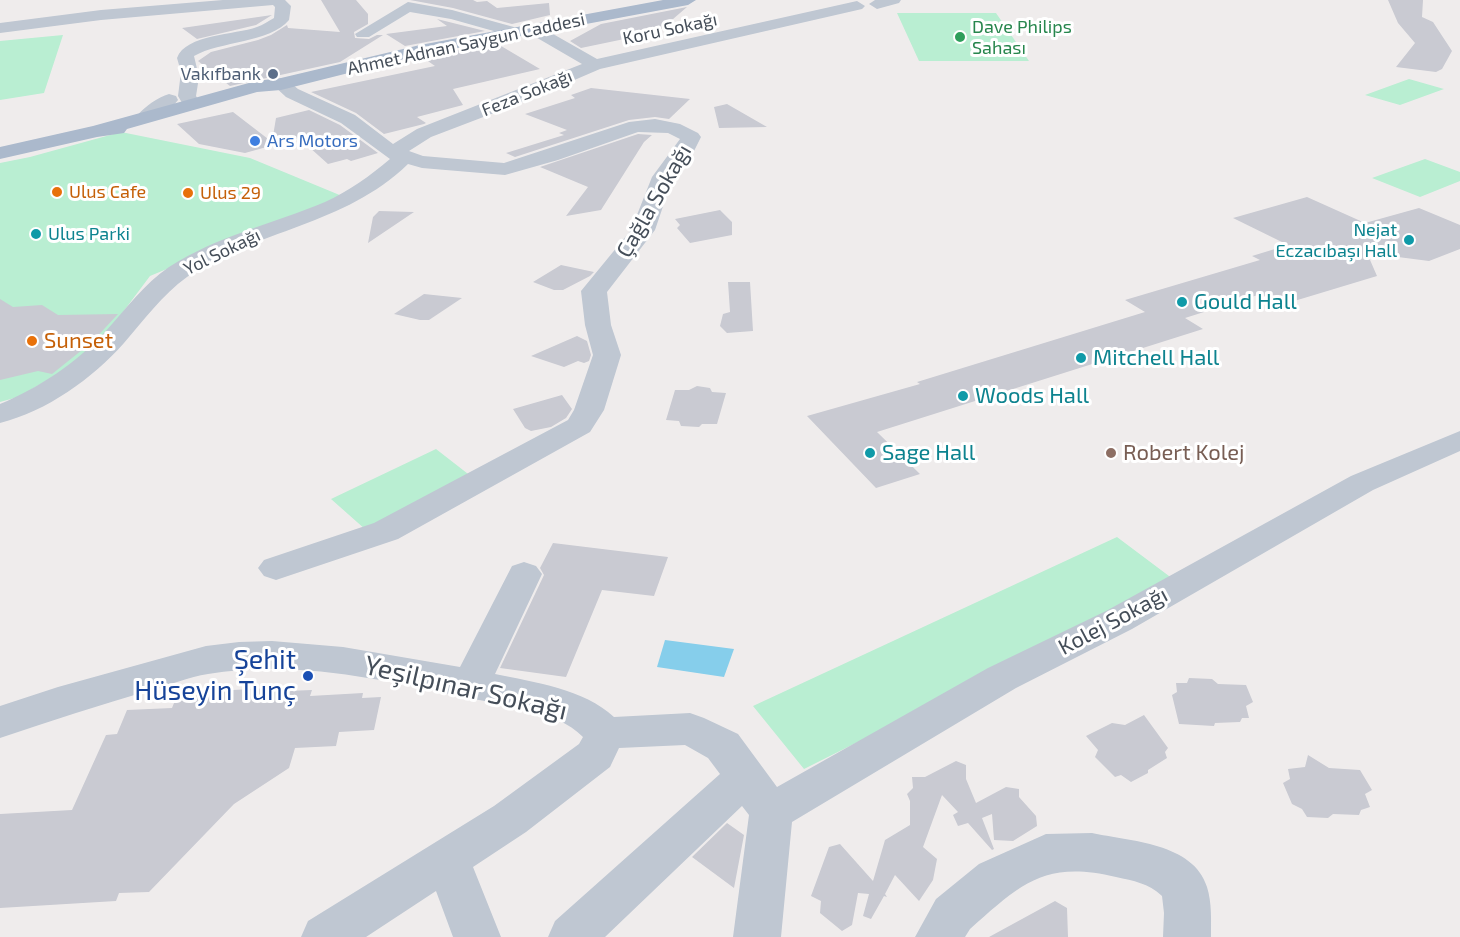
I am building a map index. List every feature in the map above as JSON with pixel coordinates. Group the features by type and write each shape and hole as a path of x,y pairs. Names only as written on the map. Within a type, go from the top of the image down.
{"main road":[{"name":"Ahmet Adnan Saygun Caddesi","path":"0,153 97,131 184,104 270,90 281,84 420,50 688,0"},
{"name":"Ahmet Adnan Saygun Caddesi","path":"97,131 123,128 184,104"}],"street":[{"path":"59,5 118,0"},
{"path":"0,28 101,15 277,0 283,6 281,20 262,30 201,45 187,53 185,58 190,72 184,104"},
{"path":"877,4 894,0"},
{"name":"Koru Sokağı","path":"596,65 857,6"},
{"path":"363,34 408,8 452,15 514,32"},
{"name":"Feza Sokağı","path":"532,29 596,65"},
{"name":"Feza Sokağı","path":"400,156 399,149 424,133 596,65"},
{"name":"Çağla Sokağı","path":"276,568 386,531 579,426 590,410 607,355 598,325 594,291 644,228 655,194 667,170 688,148 691,137 673,128 655,125 636,126 534,162 505,169 422,162 400,156 384,147 348,119 292,93 281,84"},
{"name":"Yol Sokağı","path":"0,414 24,405 55,388 84,366 112,340 143,305 180,271 262,233 339,204 384,174 400,161 400,156"},
{"name":"Kolej Sokağı","path":"771,812 1002,678 1119,620 1362,483 1460,440"},
{"path":"471,683 524,574"},
{"name":"Yeşilpınar Sokağı","path":"0,722 58,702 206,660 238,656 272,656 343,661 471,683 536,698 586,716 605,733"},
{"path":"325,937 510,819 595,755 605,733 690,729 723,746 771,812 756,937"},
{"path":"572,937 745,777"},
{"path":"939,937 953,914 995,878 1046,853 1092,852 1163,868 1184,886 1188,913 1186,937"},
{"path":"447,859 477,937"}],"green space":[{"name":"Dave Philips Sahası","path":"897,13 996,13 1029,61 919,61"},
{"path":"63,35 44,93 0,100 0,41"},
{"path":"1409,79 1444,89 1400,105 1365,95"},
{"path":"121,132 250,158 342,196 150,276 86,358 18,397 0,402 0,163"},
{"path":"1425,159 1460,172 1460,181 1420,197 1372,178"},
{"path":"436,449 472,477 366,530 331,499"},
{"path":"1117,537 1177,582 804,769 753,706"}],"water":[{"path":"665,640 734,649 724,677 657,667"}],"building":[{"path":"321,0 356,0 368,14 368,24 354,32 355,38 369,39 383,35 340,62 230,86 198,61 211,52 258,40 287,25 288,28 340,32"},
{"path":"410,0 487,1 497,8 549,3 550,15 512,24 453,8"},
{"path":"1388,0 1423,0 1422,17 1433,22 1452,51 1442,69 1436,72 1396,67 1415,43 1398,23"},
{"path":"687,7 658,32 581,48 570,41 601,24"},
{"path":"272,15 256,25 197,39 182,28"},
{"path":"437,19 485,31 405,46 386,34 447,26"},
{"path":"496,43 540,69 453,89 463,105 417,117 426,123 424,124 384,134 356,113 311,92 435,66 422,57"},
{"path":"591,88 690,99 669,119 655,117 629,120 515,157 506,153 564,135 559,133 567,130 525,114 575,98 571,95"},
{"path":"727,104 767,127 719,128 714,107"},
{"path":"309,110 340,125 378,153 351,161 347,159 328,164 299,138 245,153 199,144 177,124 233,112 272,142 276,118"},
{"path":"638,134 652,135 644,142 601,210 566,216 588,187 540,167"},
{"path":"1307,197 1365,223 1419,208 1460,225 1460,249 1429,261 1367,253 1377,276 1281,305 1261,294 1185,318 1203,329 877,432 920,474 876,488 807,416 920,384 917,382 1145,312 1125,300 1260,260 1252,256 1288,245 1233,218"},
{"path":"720,210 732,222 732,235 690,243 677,228 680,225 675,219"},
{"path":"379,211 414,212 368,243 373,217"},
{"path":"561,265 594,272 563,290 554,290 533,282"},
{"path":"728,282 750,282 753,331 727,333 720,326 723,314 730,312"},
{"path":"424,294 462,298 429,320 394,314"},
{"path":"0,299 13,307 42,305 58,315 118,314 92,342 52,374 38,371 0,380"},
{"path":"577,336 587,341 591,355 589,361 584,363 578,361 564,367 531,356"},
{"path":"697,386 710,388 712,392 726,393 717,424 702,424 699,427 681,426 679,421 666,420 675,390 689,390"},
{"path":"562,395 572,409 566,418 551,427 531,431 525,428 513,409"},
{"path":"553,543 668,557 654,596 602,590 566,677 500,668 544,575 540,568"},
{"path":"1189,678 1212,679 1218,684 1246,685 1253,702 1246,706 1249,718 1242,718 1240,722 1215,723 1214,726 1179,724 1172,695 1177,692 1176,683 1187,683"},
{"path":"288,687 287,691 312,690 310,696 363,693 362,698 381,697 374,730 339,732 336,746 295,748 289,768 234,804 149,892 119,893 116,901 0,908 0,814 72,810 106,735 117,734 127,710 172,708 178,693"},
{"path":"1144,715 1168,748 1165,752 1167,758 1148,770 1148,773 1131,782 1121,775 1115,777 1095,757 1098,750 1086,736 1112,723 1125,725"},
{"path":"1308,755 1329,768 1360,770 1372,790 1365,794 1370,807 1361,810 1359,815 1333,814 1328,818 1307,817 1302,809 1292,804 1283,783 1290,779 1288,769 1305,767"},
{"path":"956,761 966,765 966,779 976,803 1006,787 1019,789 1019,797 1036,816 1037,826 1013,841 994,840 992,814 982,818 994,849 992,850 968,823 958,826 953,815 958,812 942,795 923,847 937,859 933,880 919,901 895,875 885,894 887,897 884,896 871,919 863,916 869,894 858,893 852,925 842,931 820,913 821,901 811,896 829,847 840,844 873,881 885,840 910,825 910,801 907,794 913,788 912,777 925,777"},
{"path":"727,823 744,835 734,888 692,857"},
{"path":"1055,901 1067,908 1068,937 989,937"}],"place":[{"name":"Dave Philips Sahası","path":"960,37"},
{"name":"Vakıfbank","path":"273,74"},
{"name":"Ars Motors","path":"255,141"},
{"name":"Ulus Cafe","path":"57,192"},
{"name":"Ulus 29","path":"188,193"},
{"name":"Ulus Parki","path":"36,234"},
{"name":"Nejat Eczacıbaşı Hall","path":"1409,240"},
{"name":"Gould Hall","path":"1182,302"},
{"name":"Sunset","path":"32,341"},
{"name":"Mitchell Hall","path":"1081,358"},
{"name":"Woods Hall","path":"963,396"},
{"name":"Sage Hall","path":"870,453"},
{"name":"Robert Kolej","path":"1111,453"},
{"name":"Şehit Hüseyin Tunç","path":"308,676"}]}
